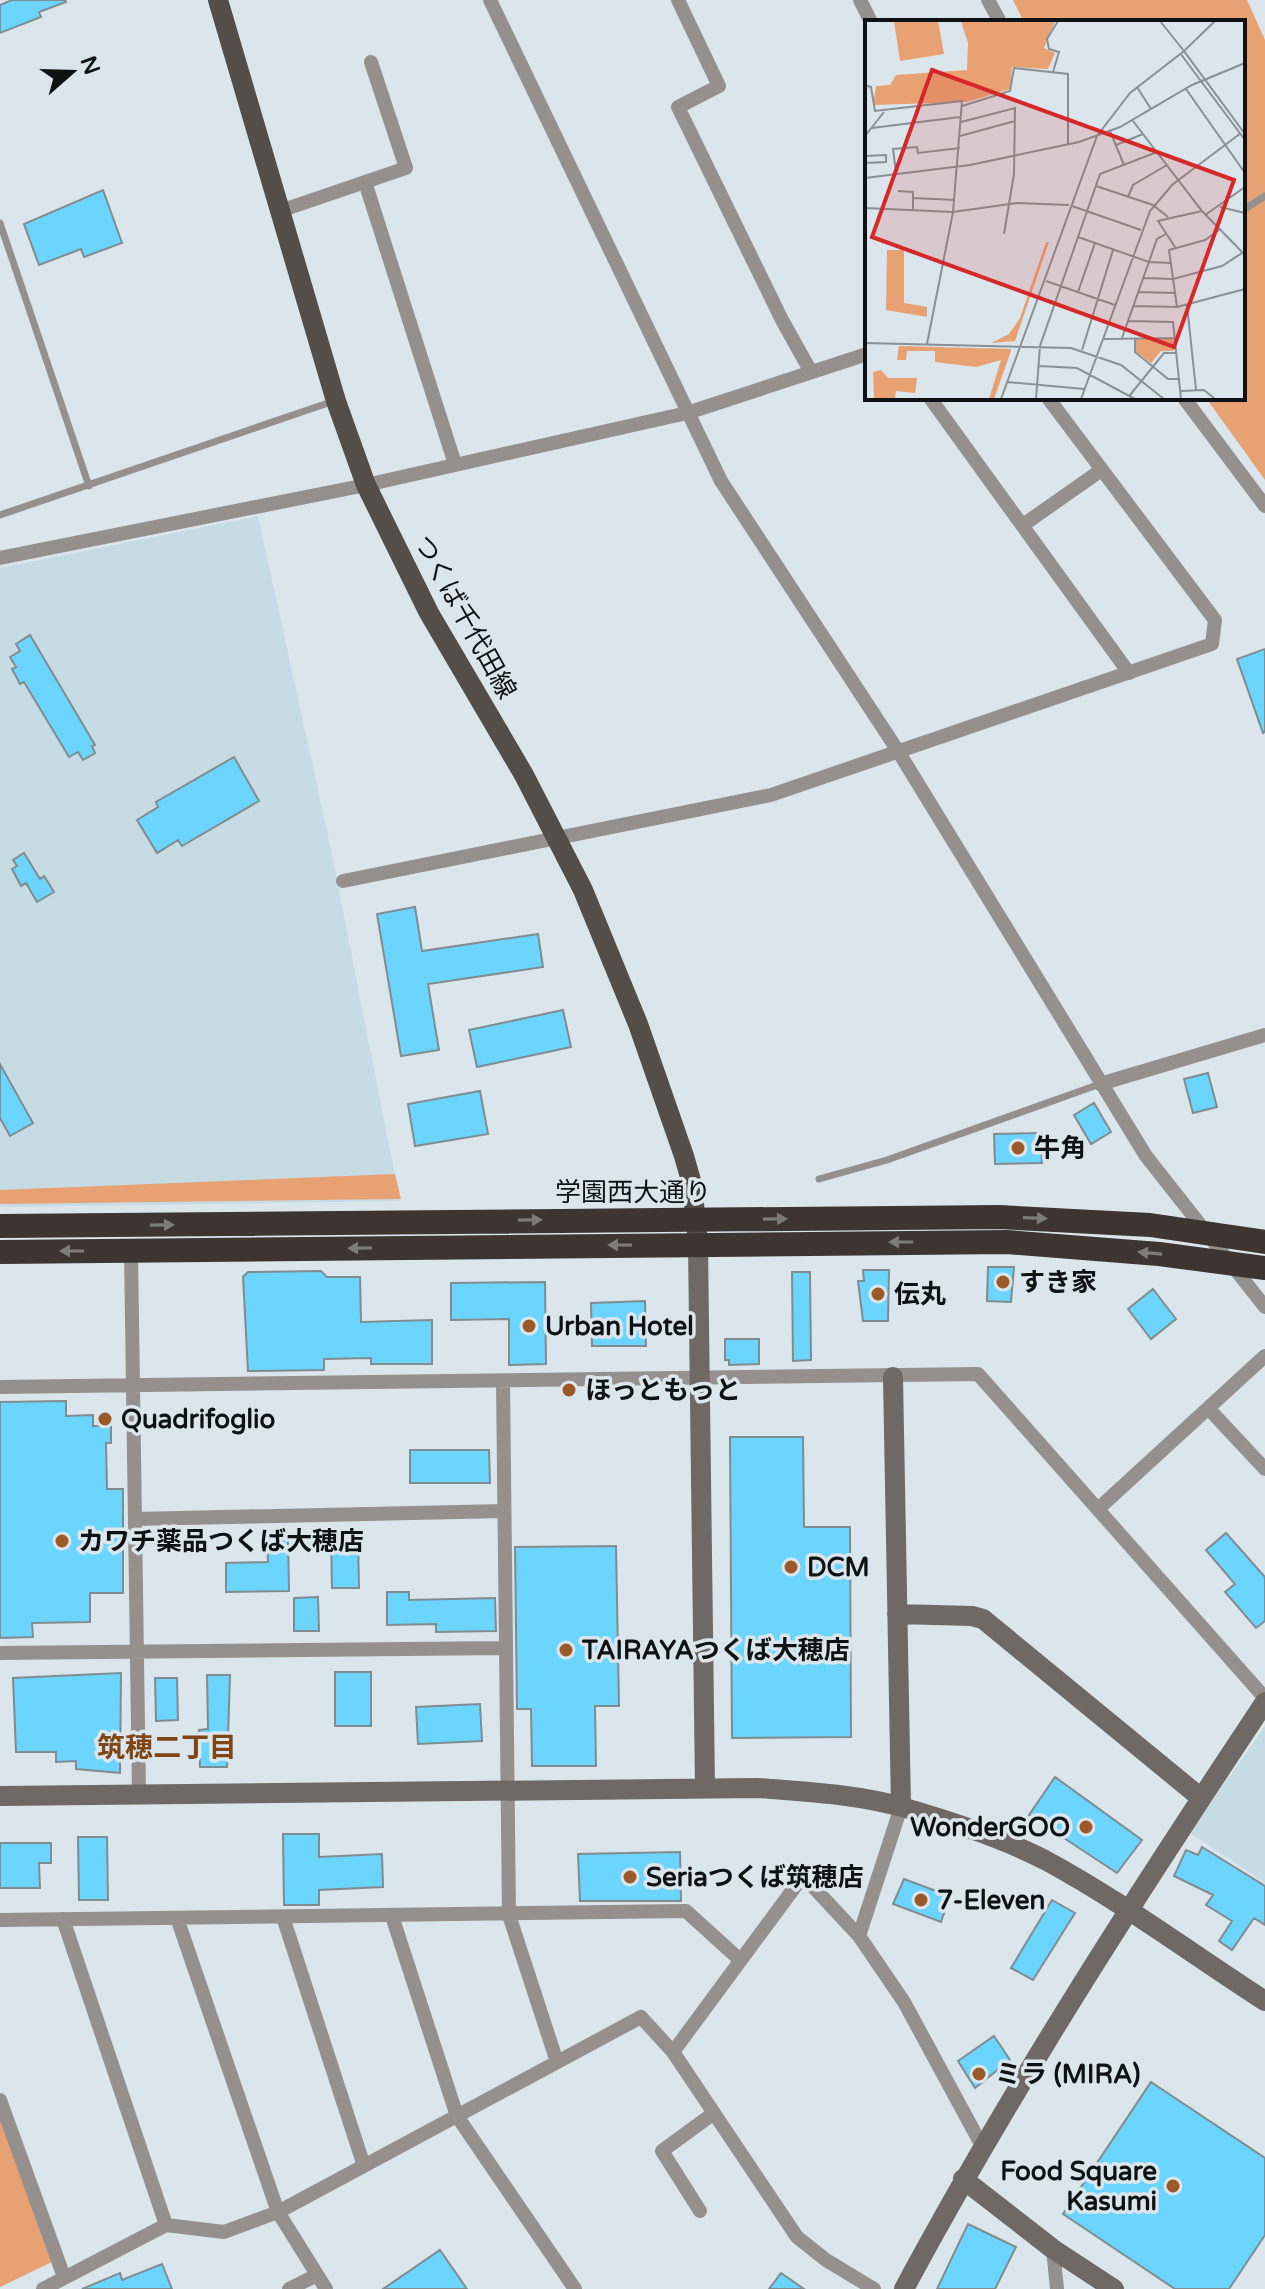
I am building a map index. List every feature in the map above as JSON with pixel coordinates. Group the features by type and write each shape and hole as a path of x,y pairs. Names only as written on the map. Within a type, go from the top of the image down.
{"highway":[{"name":"学園西大通り","path":"0,1226 1014,1217 1150,1225 1265,1242"},
{"name":"学園西大通り","path":"0,1252 1007,1242 1265,1268"}],"main road":[{"name":"つくば千代田線","path":"218,0 336,401 366,485 429,613 559,839 638,1024 684,1156 697,1219 698,1245"}],"street":[{"path":"678,0 719,86 678,107 782,320 811,372"},
{"path":"860,0 870,20"},
{"path":"988,0 999,20"},
{"path":"496,2 721,481 898,751 1146,1156 1265,1307"},
{"path":"280,211 406,168 371,62"},
{"path":"365,182 455,464"},
{"path":"0,558 366,485 687,413 865,355"},
{"path":"931,400 1129,673"},
{"path":"343,881 771,795 1212,644 1215,620 1049,400"},
{"path":"1186,400 1265,506"},
{"path":"1023,525 1100,471"},
{"path":"1100,1084 1265,1035"},
{"path":"698,1245 705,1788"},
{"path":"131,1251 139,1794"},
{"path":"1098,1509 1265,1356"},
{"path":"0,1387 978,1374 1265,1700 1128,1911 982,2146 904,2289"},
{"path":"859,1936 901,1807 893,1377"},
{"path":"503,1381 509,1915 557,2062"},
{"path":"1208,1408 1265,1469"},
{"path":"135,1519 504,1511"},
{"path":"897,1614 983,1619 1201,1798"},
{"path":"0,1653 506,1648"},
{"path":"0,1796 705,1788 807,1792 901,1807 994,1838 1042,1859 1265,2001"},
{"path":"673,2052 803,1876 859,1936 904,2002 982,2146"},
{"path":"0,1920 686,1911 739,1959"},
{"path":"392,1916 457,2116 575,2289"},
{"path":"283,1917 364,2166"},
{"path":"177,1918 278,2212 326,2289"},
{"path":"63,1919 166,2225"},
{"path":"43,2289 166,2225 224,2232 278,2212 641,2017 673,2052 797,2237 826,2260 874,2289"},
{"path":"0,2100 64,2277"},
{"path":"700,2211 662,2151 714,2113"},
{"path":"963,2179 1053,2249 1114,2289"},
{"path":"1053,2249 1057,2289"},
{"path":"289,2289 317,2275"}],"lane":[{"path":"1245,209 1265,196"},
{"path":"0,223 89,486"},
{"path":"0,515 336,401"},
{"path":"819,1179 887,1160 1100,1084"}],"shaded area":[{"path":"1013,0 1247,0 1265,40 1265,480 1207,400 1245,400 1245,20 1023,20"},
{"path":"258,516 329,840 400,1201 0,1207 0,568"},
{"path":"395,1174 401,1199 0,1204 0,1190"},
{"path":"1265,1726 1265,1883 1190,1833"},
{"path":"0,2117 54,2261 0,2287"}],"building":[{"path":"12,0 66,2 39,12 41,17 0,33 0,5"},
{"path":"103,190 122,243 84,257 81,249 39,265 24,224"},
{"path":"30,635 95,745 92,746 95,753 83,760 78,752 69,757 24,682 20,684 12,669 16,667 10,657 20,651 16,644"},
{"path":"1265,649 1265,732 1263,733 1237,659"},
{"path":"234,757 259,801 182,846 178,840 157,853 137,820 158,807 156,802"},
{"path":"24,853 40,879 44,876 54,892 37,902 26,883 21,886 12,869 17,866 13,860"},
{"path":"415,907 422,951 538,934 543,967 428,984 439,1050 401,1056 377,914"},
{"path":"563,1010 571,1047 477,1067 469,1030"},
{"path":"0,1064 33,1123 10,1136 0,1118"},
{"path":"1208,1073 1217,1107 1193,1113 1184,1079"},
{"path":"480,1091 488,1134 415,1146 408,1104"},
{"path":"1094,1103 1111,1132 1091,1144 1074,1115"},
{"name":"牛角","path":"1041,1133 1042,1163 995,1164 994,1134"},
{"path":"988,1267 1014,1267 1011,1302 987,1301"},
{"path":"863,1270 889,1270 888,1321 863,1321 858,1281 864,1281"},
{"path":"321,1271 327,1277 360,1277 361,1322 432,1320 432,1364 371,1364 371,1358 324,1359 324,1370 248,1371 243,1277 248,1272"},
{"path":"792,1272 810,1272 811,1360 793,1361"},
{"name":"Urban Hotel","path":"545,1282 546,1364 509,1365 509,1319 451,1320 451,1283"},
{"path":"1153,1289 1176,1319 1151,1339 1128,1309"},
{"path":"645,1301 646,1346 592,1346 591,1303"},
{"path":"725,1339 759,1339 759,1364 729,1365 729,1360 725,1360"},
{"name":"カワチ薬品つくば大穂店","path":"66,1401 66,1416 93,1415 93,1426 111,1426 111,1443 106,1443 107,1489 123,1489 123,1593 90,1593 90,1622 32,1623 33,1637 0,1638 0,1402"},
{"name":"DCM","path":"730,1437 803,1437 804,1527 850,1527 851,1737 732,1738"},
{"path":"410,1450 489,1450 490,1483 410,1483"},
{"path":"1226,1533 1265,1577 1265,1621 1256,1628 1225,1592 1235,1584 1206,1550"},
{"path":"267,1537 288,1537 289,1591 226,1592 226,1563 268,1562"},
{"path":"358,1538 359,1588 332,1588 331,1539"},
{"name":"TAIRAYAつくば大穂店","path":"616,1546 619,1706 595,1706 596,1766 532,1766 531,1709 517,1709 515,1547"},
{"path":"387,1592 409,1592 409,1600 495,1598 496,1631 436,1632 436,1624 387,1625"},
{"path":"318,1597 319,1631 294,1631 294,1598"},
{"path":"335,1672 371,1672 371,1726 335,1726"},
{"path":"121,1673 120,1773 76,1769 76,1761 56,1762 56,1752 16,1752 13,1678"},
{"path":"207,1675 230,1675 227,1767 200,1767 199,1730 208,1729"},
{"path":"155,1678 177,1678 178,1720 156,1721"},
{"path":"480,1704 482,1741 418,1744 416,1707"},
{"name":"WonderGOO","path":"1055,1777 1142,1840 1117,1873 1029,1815"},
{"path":"283,1834 319,1834 319,1857 382,1854 383,1887 319,1890 319,1905 284,1905"},
{"path":"78,1837 107,1837 108,1900 79,1900"},
{"path":"0,1843 51,1843 51,1863 39,1863 40,1888 0,1888"},
{"path":"1202,1847 1265,1886 1265,1925 1254,1918 1232,1950 1219,1941 1232,1921 1206,1905 1213,1895 1174,1876 1186,1850 1198,1855"},
{"name":"Seriaつくば筑穂店","path":"680,1852 681,1901 580,1901 578,1854"},
{"name":"7-Eleven","path":"904,1879 950,1896 941,1922 893,1904"},
{"path":"1052,1900 1075,1913 1033,1980 1011,1968"},
{"name":"ミラ (MIRA)","path":"994,2036 1010,2060 975,2088 958,2061"},
{"name":"Food Square Kasumi","path":"1151,2082 1265,2158 1265,2235 1229,2289 1175,2289 1063,2214"},
{"path":"968,2224 1016,2247 995,2289 937,2289"},
{"path":"440,2250 467,2289 383,2289"},
{"path":"162,2264 172,2289 82,2289 120,2273 122,2280"},
{"path":"781,2273 804,2289 769,2289"}],"place":[{"name":"牛角","path":"1018,1148"},
{"name":"すき家","path":"1003,1282"},
{"name":"伝丸","path":"878,1294"},
{"name":"Urban Hotel","path":"529,1326"},
{"name":"ほっともっと","path":"569,1390"},
{"name":"Quadrifoglio","path":"105,1419"},
{"name":"カワチ薬品つくば大穂店","path":"62,1541"},
{"name":"DCM","path":"791,1567"},
{"name":"TAIRAYAつくば大穂店","path":"566,1650"},
{"name":"WonderGOO","path":"1086,1827"},
{"name":"Seriaつくば筑穂店","path":"630,1877"},
{"name":"7-Eleven","path":"921,1900"},
{"name":"ミラ (MIRA)","path":"979,2074"},
{"name":"Food Square Kasumi","path":"1173,2186"}],"district":[{"name":"筑穂二丁目","path":"167,1748"}]}
